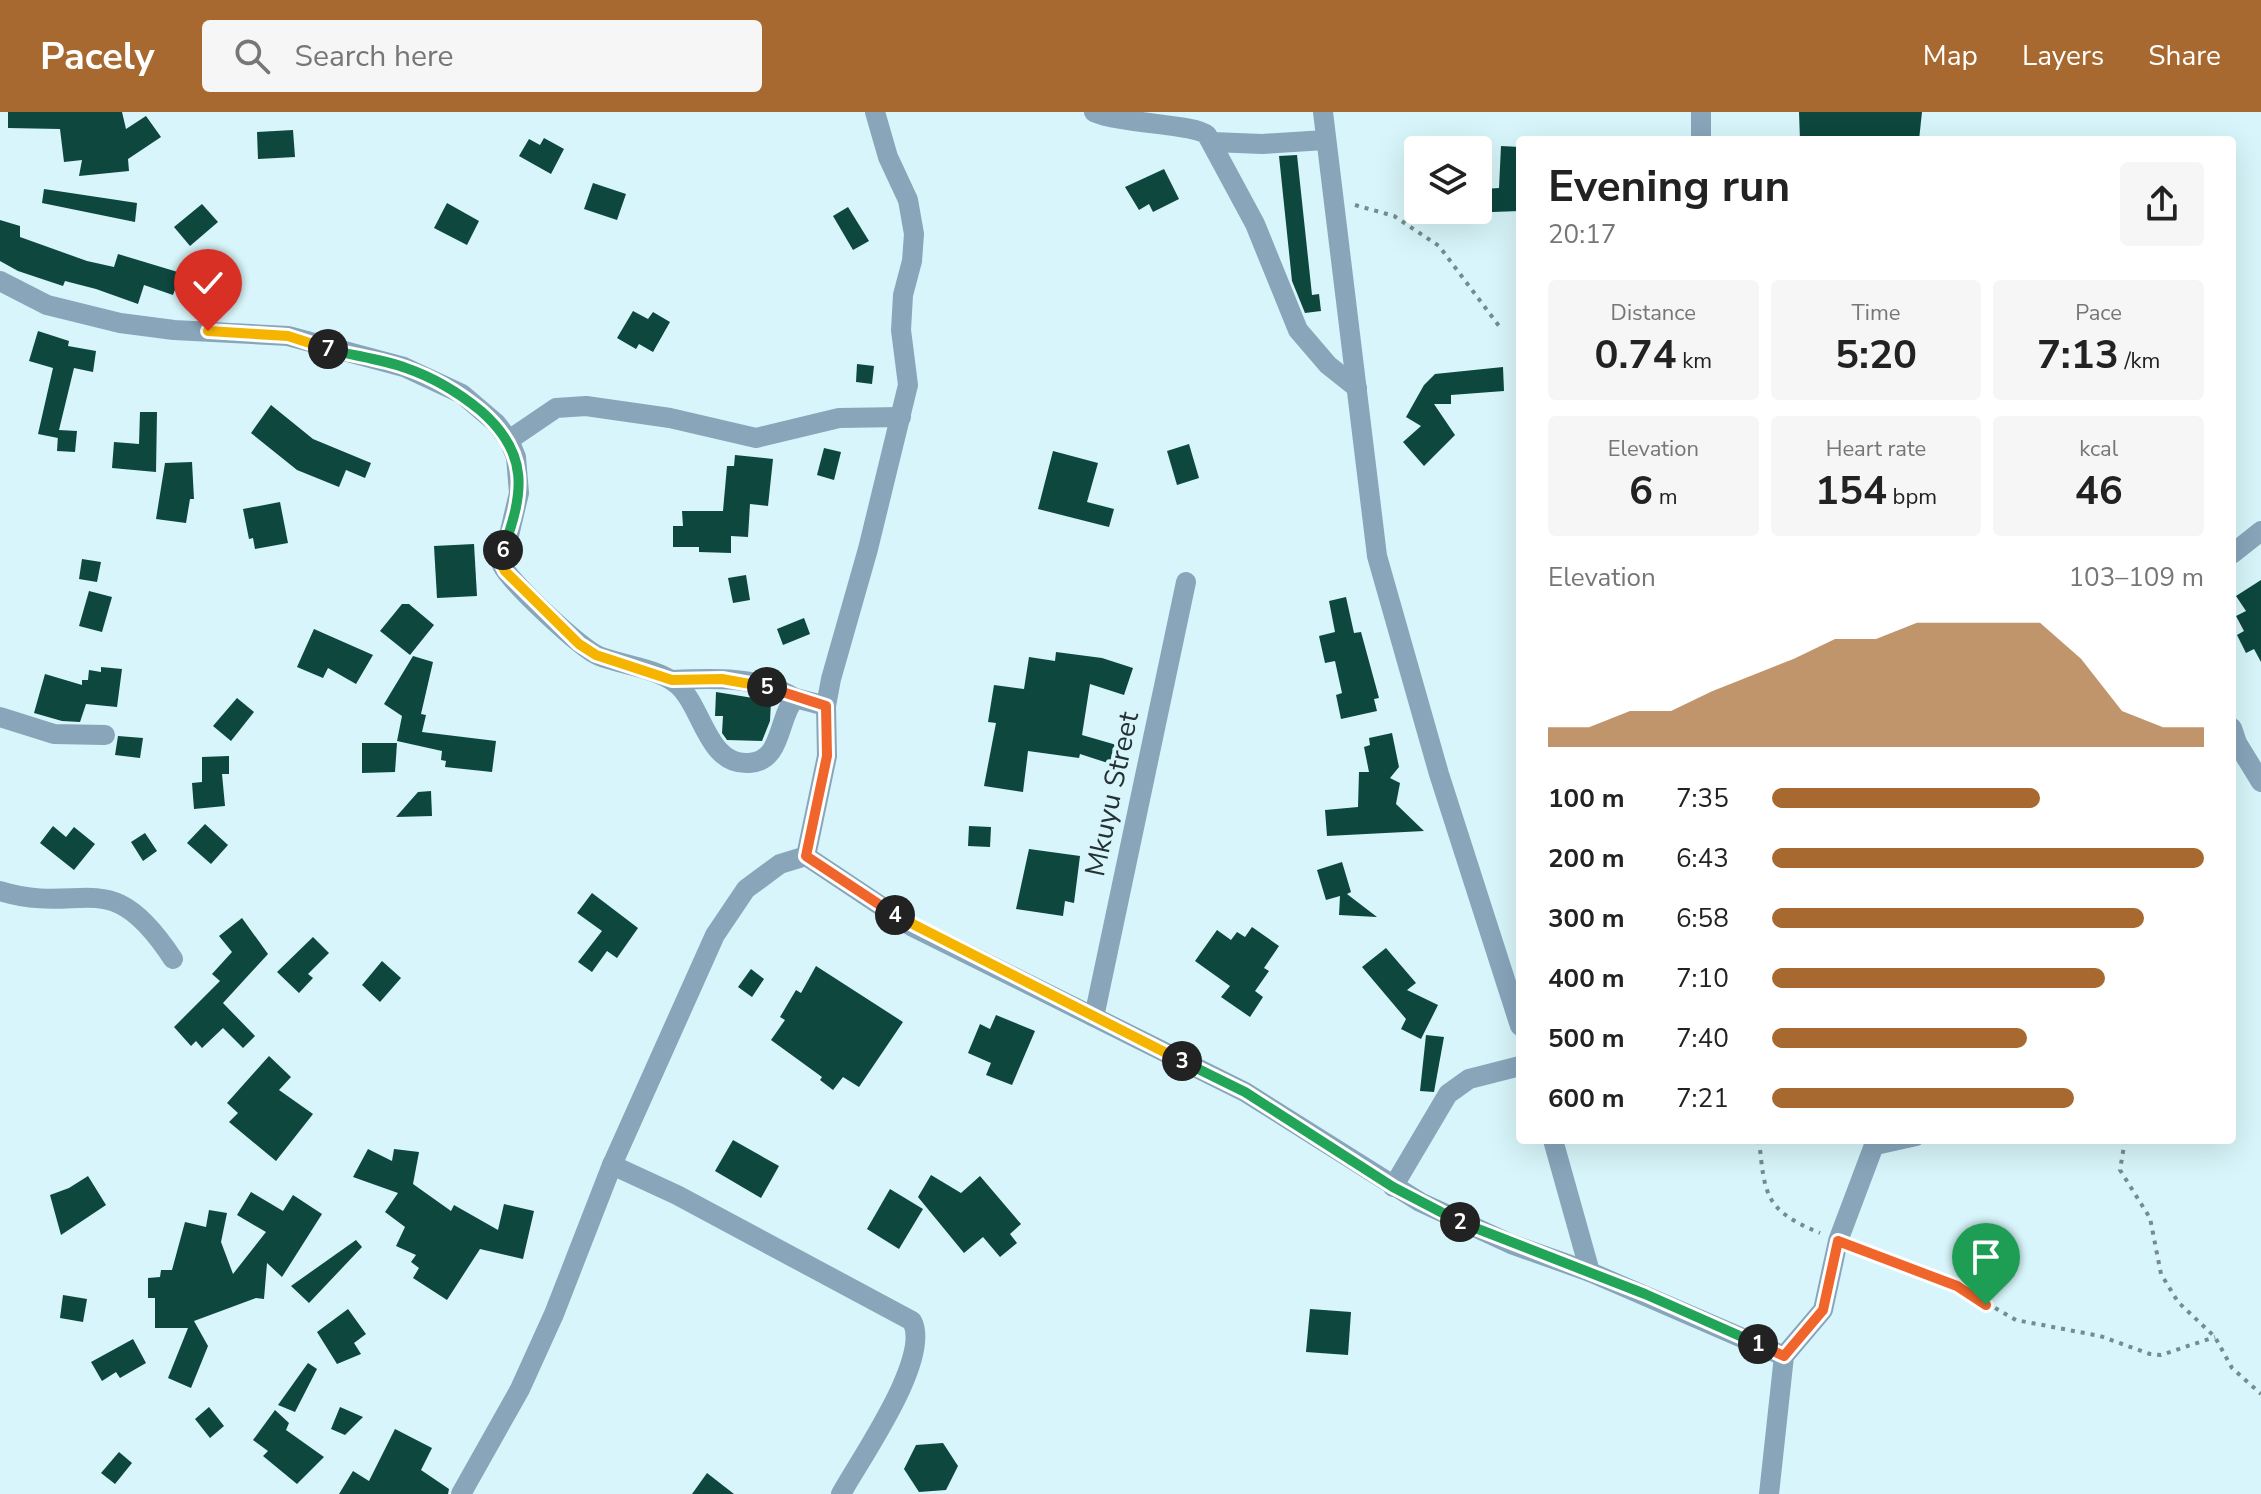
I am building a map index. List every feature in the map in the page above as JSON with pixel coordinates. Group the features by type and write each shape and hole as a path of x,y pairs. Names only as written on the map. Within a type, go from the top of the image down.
{"street":[{"path":"806,856 827,756 826,706 908,385 901,330 903,295 912,261 914,234 908,200 888,157 875,112"},
{"path":"1094,112 1132,122 1199,128 1212,142 1255,224 1294,324 1321,359 1357,388"},
{"path":"1323,112 1377,556 1439,774 1516,1014"},
{"path":"1701,112 1701,136"},
{"path":"1212,142 1262,144 1325,140"},
{"path":"0,281 47,305 120,323 174,330 288,336 404,367 462,394 509,440 516,457 519,493 501,558 505,571 587,650 672,680 743,681 826,706"},
{"path":"509,440 556,408 586,406 670,418 756,438 839,418 901,417"},
{"path":"2236,551 2261,531"},
{"name":"Mkuyu Street","path":"1094,1017 1186,582"},
{"path":"672,680 693,704 716,747 726,757 740,762 765,759 773,751 787,707 795,698"},
{"path":"0,717 54,734 105,735"},
{"path":"2236,740 2261,782"},
{"path":"806,856 911,926 1245,1092 1393,1187 1499,1239 1590,1272 1784,1356"},
{"path":"461,1494 520,1389 549,1327 612,1165 715,935 746,889 780,864 806,856"},
{"path":"0,891 21,897 81,896 115,900 129,907 156,933 173,959"},
{"path":"1393,1187 1448,1094 1469,1079 1516,1067"},
{"path":"1554,1144 1590,1272"},
{"path":"1769,1494 1784,1356 1823,1310 1838,1241 1874,1145"},
{"path":"612,1165 690,1202 912,1321 917,1331 912,1361 897,1396 841,1494"}],"path":[{"path":"1334,199 1394,216 1439,246 1499,326"},
{"path":"1759,1144 1762,1184 1773,1203 1794,1221 1957,1286 2016,1320 2100,1336 2161,1355 2215,1337"},
{"path":"2124,1144 2120,1170 2150,1218 2161,1274 2178,1302 2215,1337 2232,1368 2261,1394"}],"building":[{"path":"8,112 122,112 126,129 146,116 161,137 128,159 129,171 79,176 82,160 64,162 60,129 8,128"},
{"path":"1799,112 1922,112 1919,136 1800,136"},
{"path":"293,130 295,157 258,159 257,132"},
{"path":"544,138 564,149 551,174 519,156 529,139 540,145"},
{"path":"1501,146 1516,147 1516,211 1492,212 1492,188 1499,188"},
{"path":"1297,155 1312,295 1319,294 1321,311 1305,313 1292,281 1279,156"},
{"path":"1164,169 1179,199 1153,212 1149,204 1139,210 1125,187"},
{"path":"593,183 626,194 617,220 584,209"},
{"path":"44,189 137,203 135,222 42,203"},
{"path":"447,203 479,221 467,245 434,228"},
{"path":"202,204 218,222 190,246 174,227"},
{"path":"848,207 869,241 853,250 833,216"},
{"path":"0,220 20,226 20,237 87,261 114,267 118,254 181,273 173,295 144,285 138,304 65,281 63,286 18,271 0,261"},
{"path":"633,311 648,319 653,312 670,322 653,352 639,344 636,349 617,338"},
{"path":"38,331 69,341 68,346 96,351 93,372 74,368 59,430 77,431 75,452 57,451 58,438 38,434 53,368 29,361"},
{"path":"857,364 874,366 872,384 856,382"},
{"path":"1503,367 1504,391 1451,395 1451,404 1434,404 1455,435 1424,466 1403,442 1421,426 1406,417 1424,385 1435,374"},
{"path":"271,405 313,439 371,463 365,478 346,470 339,487 297,470 251,433"},
{"path":"140,412 157,412 156,472 112,468 114,442 139,444"},
{"path":"1189,444 1199,478 1177,485 1167,451"},
{"path":"824,448 841,452 834,480 817,475"},
{"path":"1053,451 1098,463 1087,502 1114,509 1109,527 1038,509"},
{"path":"735,455 773,459 768,506 750,504 748,537 731,536 731,553 699,552 699,547 673,547 673,526 683,526 682,511 723,511 727,466 734,466"},
{"path":"192,462 194,499 190,499 186,523 156,519 165,463"},
{"path":"280,502 288,543 255,549 253,538 249,539 243,509"},
{"path":"474,544 477,596 437,598 434,546"},
{"path":"82,559 101,562 97,582 79,579"},
{"path":"746,575 750,600 733,603 728,578"},
{"path":"2261,580 2261,662 2254,649 2246,653 2237,635 2244,631 2236,616 2246,611 2236,596"},
{"path":"89,591 112,597 102,632 79,626"},
{"path":"1346,597 1354,633 1361,632 1379,698 1374,699 1377,711 1341,719 1336,695 1342,693 1335,661 1325,663 1319,636 1335,632 1329,601"},
{"path":"402,604 409,604 434,625 410,655 380,631"},
{"path":"804,618 810,634 783,645 777,629"},
{"path":"314,629 373,655 356,684 328,668 323,678 297,667"},
{"path":"1056,652 1102,658 1133,668 1124,695 1090,684 1082,735 1120,746 1114,765 1080,754 1079,758 1028,751 1023,792 984,786 996,723 988,722 994,685 1024,689 1029,657 1055,661"},
{"path":"413,656 433,662 421,714 426,715 422,732 496,741 492,772 445,767 446,761 441,760 442,751 397,741 402,716 384,704"},
{"path":"101,667 122,669 117,707 86,704 80,722 62,721 34,713 45,674 82,685 82,680 88,680 89,670 101,672"},
{"path":"716,692 771,701 770,721 762,741 727,740 722,733 723,716 715,716"},
{"path":"237,698 254,712 231,741 213,726"},
{"path":"1392,733 1399,767 1390,778 1400,783 1396,804 1424,831 1327,836 1325,810 1358,807 1359,772 1369,772 1364,747 1370,745 1369,738"},
{"path":"118,736 143,738 140,758 115,755"},
{"path":"362,743 397,743 395,772 362,773"},
{"path":"229,756 229,774 222,774 225,806 194,809 192,783 202,782 202,757"},
{"path":"431,791 432,816 396,817 418,792"},
{"path":"205,824 228,845 211,864 187,843"},
{"path":"53,826 66,837 74,827 95,844 74,870 40,843"},
{"path":"969,826 991,827 990,847 968,846"},
{"path":"145,833 157,851 143,861 131,842"},
{"path":"1029,849 1080,856 1074,903 1065,901 1063,916 1016,909"},
{"path":"1342,862 1351,892 1347,894 1377,917 1339,915 1340,896 1326,900 1317,870"},
{"path":"592,893 638,928 617,958 607,951 592,972 578,962 602,931 577,913"},
{"path":"242,918 268,954 223,1003 255,1036 243,1048 223,1028 202,1048 196,1041 191,1046 174,1027 220,981 212,974 232,952 219,936"},
{"path":"1252,927 1279,946 1264,968 1269,971 1255,991 1263,997 1250,1017 1221,997 1230,986 1195,961 1217,930 1231,940 1237,932 1245,937"},
{"path":"313,937 329,953 308,974 313,978 299,993 277,972"},
{"path":"1386,948 1416,983 1407,990 1438,1005 1421,1039 1401,1029 1406,1019 1362,967"},
{"path":"382,961 401,978 380,1002 362,985"},
{"path":"816,966 903,1022 859,1087 843,1077 833,1090 820,1080 822,1077 771,1040 785,1020 780,1017 796,990 801,993"},
{"path":"751,969 764,979 752,997 738,987"},
{"path":"996,1015 1035,1031 1012,1085 986,1075 991,1063 968,1053 980,1024 990,1029"},
{"path":"1426,1035 1444,1037 1434,1092 1420,1091"},
{"path":"269,1056 291,1077 279,1090 313,1114 276,1161 229,1122 238,1113 227,1103"},
{"path":"733,1140 779,1166 761,1198 715,1171"},
{"path":"368,1149 392,1161 394,1149 419,1152 413,1184 451,1211 454,1205 498,1230 504,1204 534,1211 523,1259 480,1249 447,1300 413,1278 419,1268 411,1262 416,1255 396,1246 405,1227 385,1212 398,1193 353,1177"},
{"path":"931,1175 961,1193 980,1176 1021,1224 1010,1234 1017,1243 1000,1257 983,1237 964,1253 918,1197"},
{"path":"88,1176 106,1205 61,1235 50,1195"},
{"path":"890,1189 923,1209 899,1249 867,1229"},
{"path":"251,1192 283,1211 293,1195 322,1214 282,1277 267,1263 264,1299 256,1298 194,1321 208,1346 191,1388 168,1378 188,1328 155,1328 155,1298 148,1298 148,1278 160,1277 161,1270 172,1270 185,1222 206,1227 209,1210 227,1213 221,1242 233,1274 266,1232 237,1215"},
{"path":"356,1240 362,1247 309,1303 291,1286"},
{"path":"63,1295 87,1299 83,1322 60,1318"},
{"path":"348,1309 366,1334 354,1343 361,1354 337,1364 317,1332"},
{"path":"1310,1309 1351,1312 1348,1355 1306,1352"},
{"path":"133,1339 146,1363 120,1378 116,1372 102,1381 91,1362"},
{"path":"308,1363 317,1369 295,1412 278,1405"},
{"path":"209,1407 224,1426 210,1438 195,1419"},
{"path":"340,1407 363,1417 345,1435 331,1429"},
{"path":"275,1410 289,1423 286,1430 324,1457 297,1484 263,1456 268,1451 253,1440"},
{"path":"395,1429 432,1448 421,1470 449,1489 448,1494 339,1494 353,1471 369,1481"},
{"path":"943,1443 958,1466 946,1490 919,1492 904,1469 916,1445"},
{"path":"119,1452 132,1463 115,1484 101,1473"},
{"path":"707,1473 734,1494 692,1494"}],"route":[{"path":"208,331 288,336 404,367 462,394 496,423 509,440 516,457 519,493 511,532 501,558 505,571 579,644 596,655 672,680 703,678 743,681 826,706 827,756 806,856 911,926 1245,1092 1393,1187 1449,1217 1511,1244 1645,1294 1784,1356 1823,1310 1838,1241 1957,1286 1986,1305"}]}
